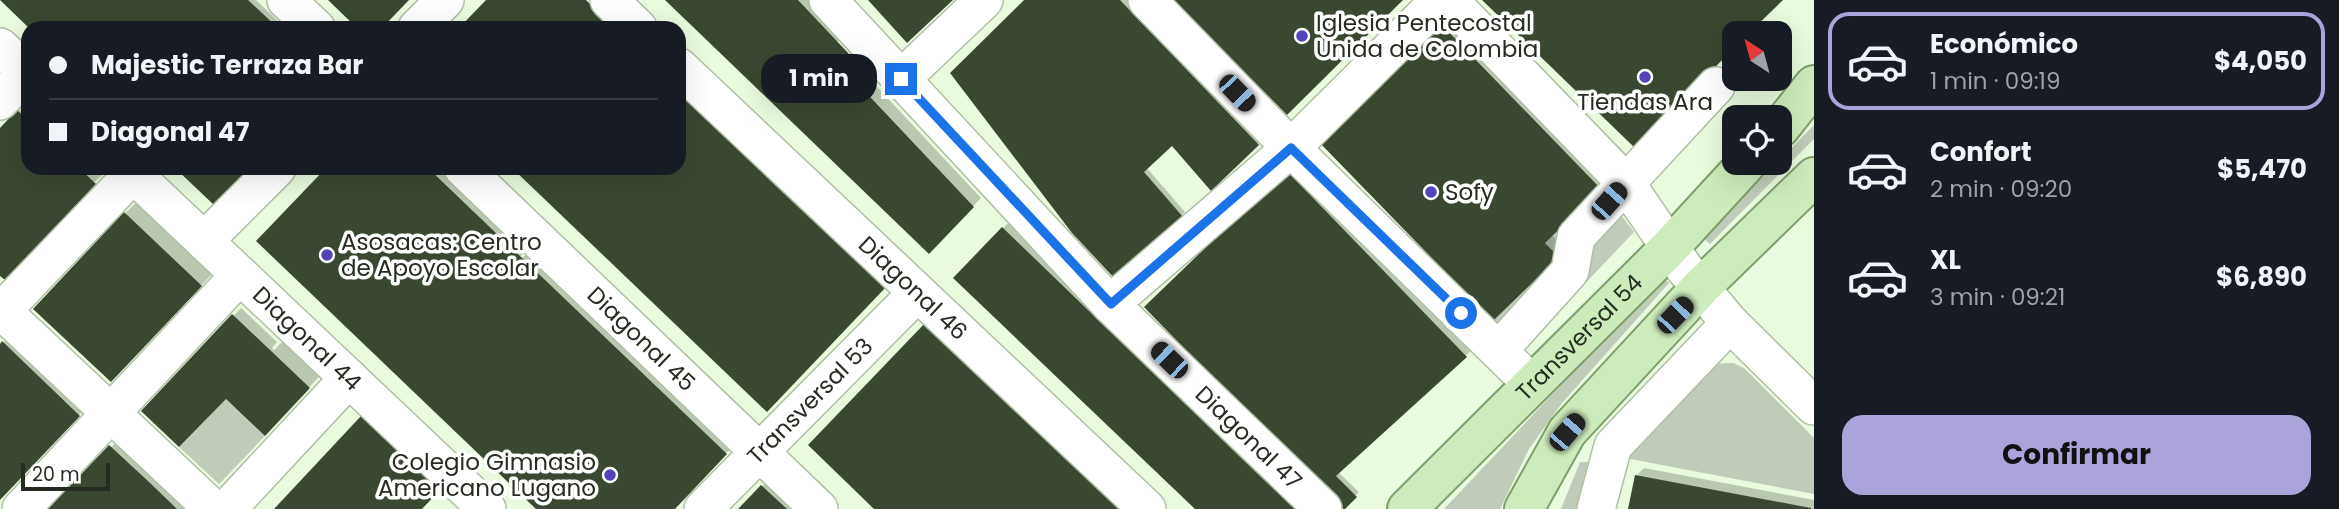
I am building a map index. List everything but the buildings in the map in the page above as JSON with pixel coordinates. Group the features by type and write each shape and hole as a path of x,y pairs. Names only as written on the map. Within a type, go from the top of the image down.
{"main road":[{"name":"Transversal 54","path":"1407,509 1668,248 1736,175"},
{"path":"1524,509 1567,432 1701,287 1814,177"}],"street":[{"path":"286,0 308,21"},
{"path":"424,21 445,0"},
{"path":"609,0 631,21"},
{"name":"Diagonal 47","path":"828,0 1111,304 1324,509"},
{"path":"901,79 984,0"},
{"path":"1147,0 1291,148 1531,383"},
{"path":"1111,304 1291,148 1440,0"},
{"path":"1449,0 1625,182 1668,248 1730,323 1814,406"},
{"path":"0,47 21,67"},
{"name":"Diagonal 46","path":"686,74 916,294 1147,509"},
{"path":"0,101 21,79"},
{"path":"1499,350 1570,271 1574,264 1576,237 1716,86"},
{"path":"126,175 1,311 213,509"},
{"name":"Diagonal 44","path":"134,175 349,378 469,503"},
{"path":"204,241 270,175"},
{"name":"Diagonal 45","path":"470,175 819,509"},
{"path":"21,509 240,275"},
{"name":"Transversal 53","path":"703,509 916,294"},
{"path":"1596,509 1613,446 1730,323"},
{"path":"227,509 349,378"}],"green space":[{"path":"1814,125 1814,139 1792,161 1792,147"},
{"path":"1765,175 1778,175 1710,244 1703,238"},
{"path":"1601,189 1634,232 1523,349 1493,321 1559,258 1545,243"},
{"path":"1663,277 1669,283 1562,403 1529,449 1500,509 1444,509"},
{"path":"1733,363 1744,368 1814,438 1814,494 1620,457 1711,364"},
{"path":"226,399 265,436 219,484 179,447"},
{"path":"1580,462 1588,462 1579,509 1561,509"}],"place":[{"name":"Iglesia Pentecostal Unida de Colombia","path":"1302,36"},
{"name":"Tiendas Ara","path":"1645,77"},
{"name":"Sofy","path":"1431,192"},
{"name":"Asosacas: Centro de Apoyo Escolar","path":"327,255"},
{"name":"Colegio Gimnasio Americano Lugano","path":"610,475"}],"route":[{"path":"901,79 1111,304 1291,148 1461,313"}]}
